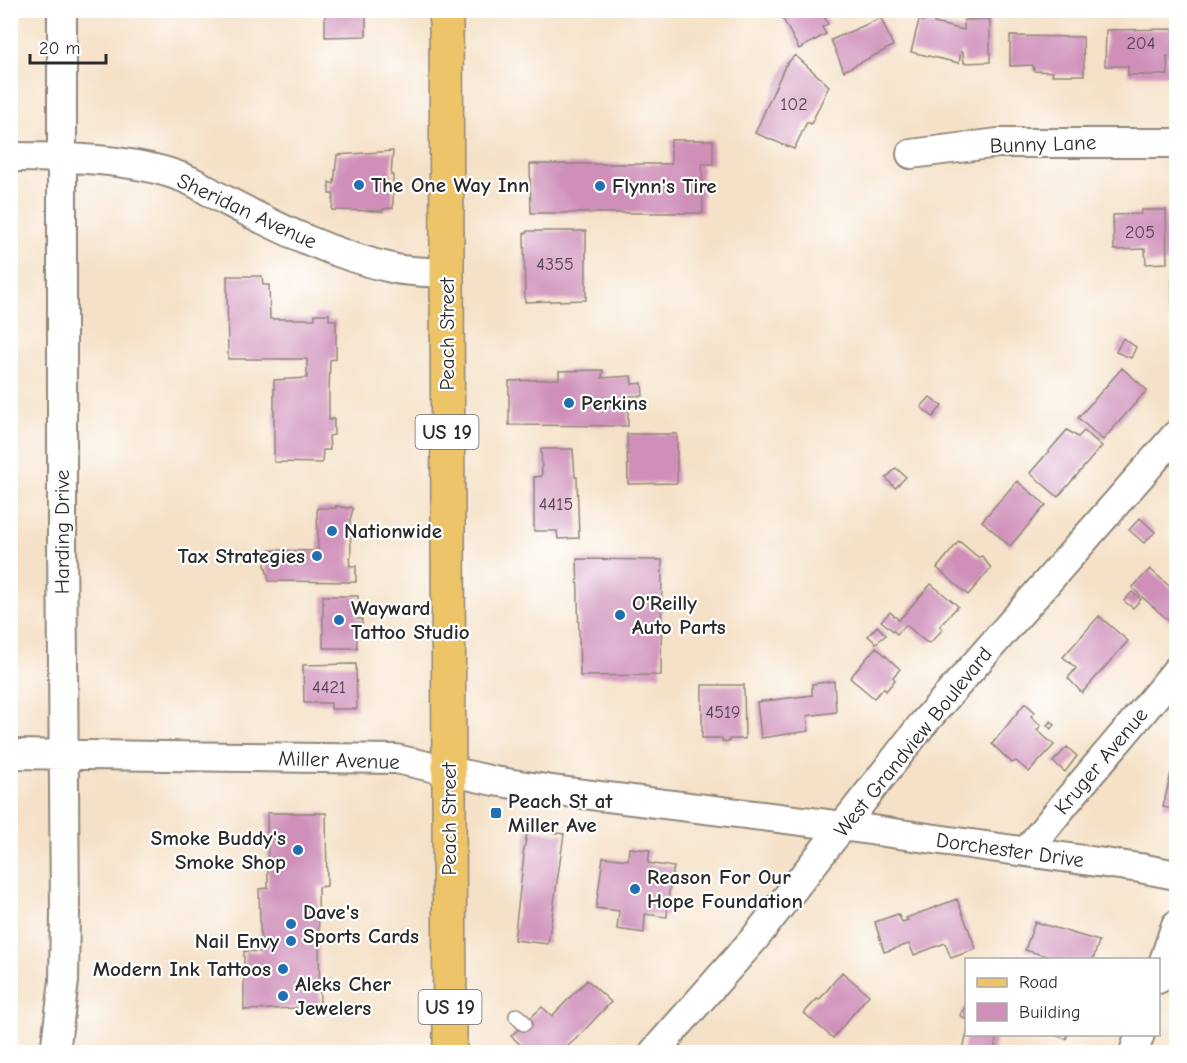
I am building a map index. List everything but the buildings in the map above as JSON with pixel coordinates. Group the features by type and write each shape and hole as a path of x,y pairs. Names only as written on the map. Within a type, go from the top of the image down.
{"main road":[{"name":"Peach Street","path":"446,10 450,1053"}],"street":[{"name":"Harding Drive","path":"55,1053 64,981 62,10"},
{"name":"Bunny Lane","path":"911,154 998,143 1176,143"},
{"name":"Sheridan Avenue","path":"10,156 62,157 113,162 159,171 190,181 248,212 326,248 366,262 399,270 446,273"},
{"name":"West Grandview Boulevard","path":"654,1053 755,938 921,726 1176,435"},
{"name":"Kruger Avenue","path":"1026,852 1062,805 1099,765 1176,670"},
{"name":"Miller Avenue","path":"10,754 396,759 448,772 559,791 843,826"},
{"name":"Dorchester Drive","path":"843,826 1176,875"},
{"path":"1160,973 1176,925"},
{"path":"1134,1053 1140,1036"}],"place":[{"name":"The One Way Inn","path":"359,185"},
{"name":"Flynn's Tire","path":"600,186"},
{"name":"Perkins","path":"569,403"},
{"name":"Nationwide","path":"332,531"},
{"name":"Tax Strategies","path":"317,556"},
{"name":"O'Reilly Auto Parts","path":"620,615"},
{"name":"Wayward Tattoo Studio","path":"339,620"},
{"name":"Peach St at Miller Ave","path":"496,813"},
{"name":"Smoke Buddy's Smoke Shop","path":"298,850"},
{"name":"Reason For Our Hope Foundation","path":"635,889"},
{"name":"Dave's Sports Cards","path":"291,924"},
{"name":"Nail Envy","path":"291,941"},
{"name":"Modern Ink Tattoos","path":"283,969"},
{"name":"Aleks Cher Jewelers","path":"283,996"}]}
